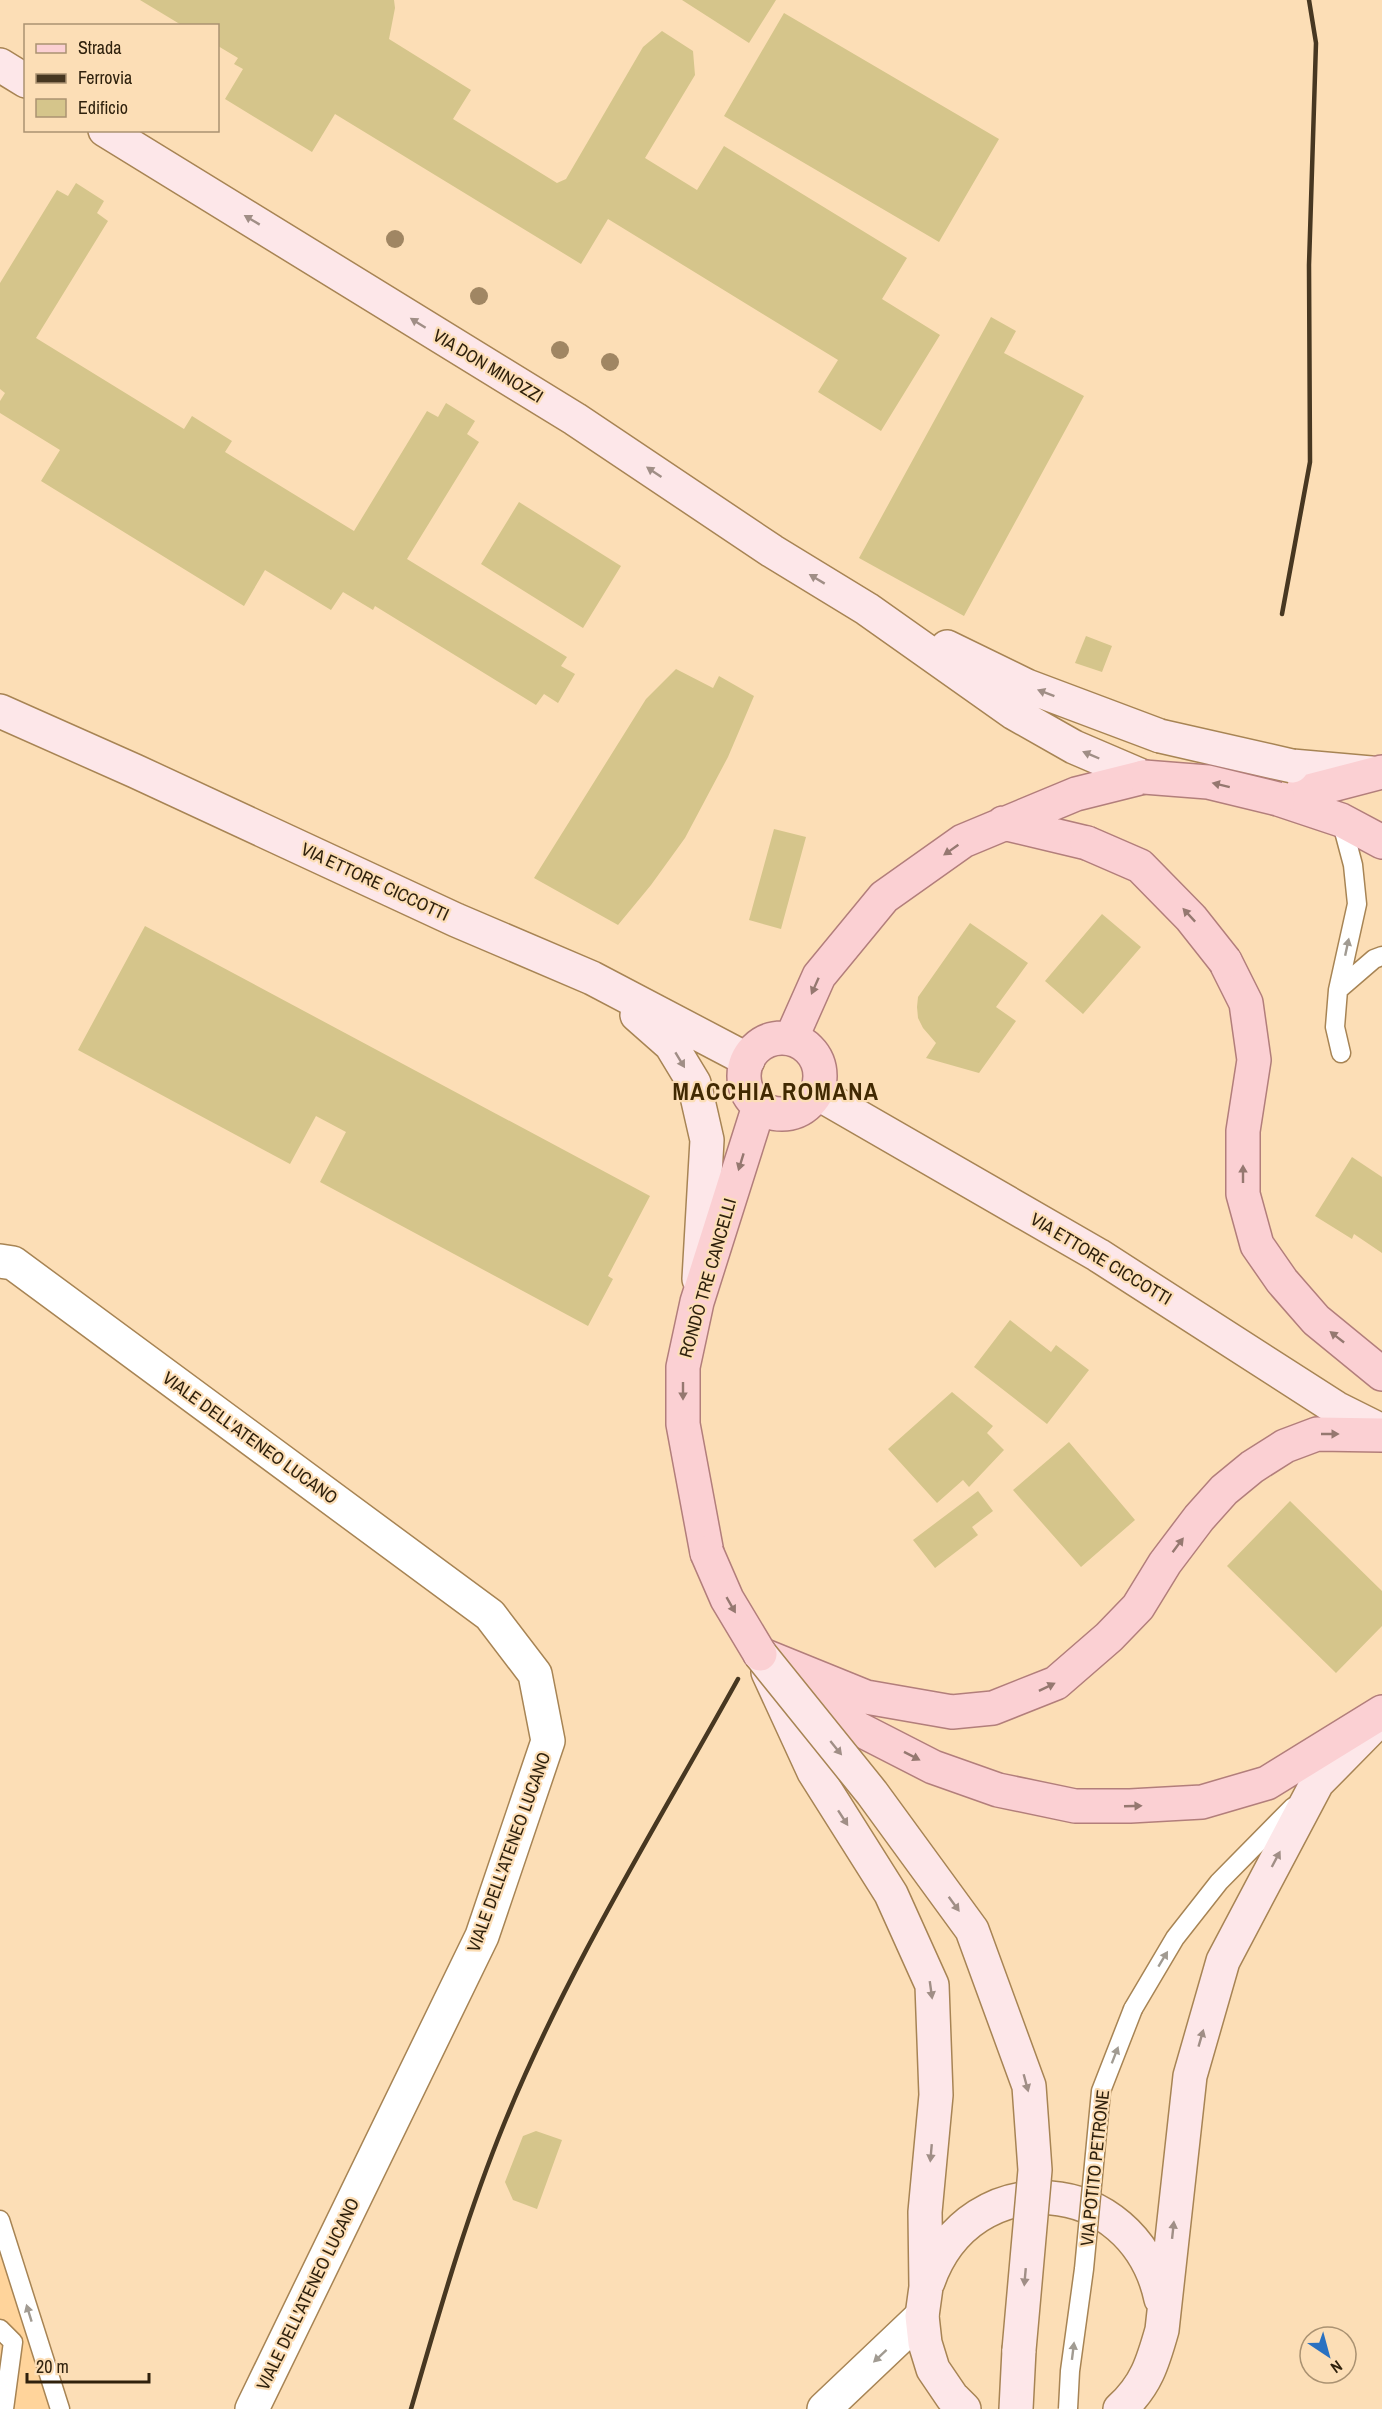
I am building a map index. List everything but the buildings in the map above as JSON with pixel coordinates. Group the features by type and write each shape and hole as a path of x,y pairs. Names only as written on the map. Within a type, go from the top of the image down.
{"main road":[{"path":"0,65 24,80"},
{"name":"VIA DON MINOZZI","path":"108,132 575,419 772,551 867,609"},
{"path":"867,609 1027,686 1160,736 1292,766 1379,773"},
{"path":"867,609 1014,713 1074,747 1144,777"},
{"name":"VIA ETTORE CICCOTTI","path":"0,711 456,920 592,978 748,1060"},
{"path":"1278,799 1379,773"},
{"path":"791,1039 819,976 884,897 963,841 1076,794 1144,777 1208,782 1278,799 1341,820 1382,842"},
{"path":"1003,823 1087,843 1140,866 1191,918 1225,961 1246,1003 1254,1060 1243,1131 1243,1194 1257,1245 1282,1281 1316,1320 1382,1374"},
{"path":"592,978 671,1045 694,1083 707,1140 697,1302"},
{"path":"778,1038 791,1039 802,1043 817,1060 820,1082 817,1093 801,1109 791,1113 769,1112 750,1097 745,1085 744,1072 755,1049 778,1038"},
{"name":"VIA ETTORE CICCOTTI","path":"817,1093 1098,1255 1336,1408 1382,1433"},
{"name":"RONDÒ TRE CANCELLI","path":"759,1106 697,1302 683,1366 683,1424 707,1553 727,1599 760,1654 851,1725 933,1767 998,1790 1075,1806 1202,1802 1267,1783 1382,1714"},
{"path":"760,1654 866,1697 952,1712 993,1708 1056,1683 1109,1637 1138,1607 1165,1563 1199,1518 1224,1490 1252,1467 1285,1446 1317,1434 1382,1433"},
{"path":"760,1654 814,1772 891,1894 932,1985 936,2095 926,2212 924,2343 933,2368 962,2409"},
{"path":"760,1654 872,1793 972,1930 1029,2086 1035,2170 1016,2409"},
{"path":"1120,2409 1138,2390 1151,2369 1162,2330 1190,2076 1223,1961 1317,1783 1382,1714"},
{"path":"924,2301 934,2265 964,2225 982,2213 1019,2199 1043,2197 1068,2199 1094,2208 1118,2223 1143,2250 1157,2277 1162,2303 1162,2330"},
{"path":"1151,2369 1156,2409"}],"street":[{"name":"VIALE DELL'ATENEO LUCANO","path":"0,1261 13,1263 490,1615 535,1674 548,1741 482,1936 252,2409"},
{"path":"824,2409 924,2301"}],"lane":[{"path":"1341,820 1353,865 1357,904 1338,990 1335,1027 1341,1053"},
{"path":"1338,990 1374,959 1382,956"},
{"name":"VIA POTITO PETRONE","path":"1068,2409 1070,2371 1084,2270 1101,2091 1133,2009 1175,1938 1219,1882 1317,1783"},
{"path":"0,2220 60,2409"},
{"path":"0,2329 13,2342 25,2349 41,2353"},
{"path":"4,2409 13,2342"},
{"path":"1005,2409 1019,2350"}],"shaded area":[{"path":"0,2222 60,2409 0,2409"}],"railway":[{"path":"1282,614 1310,462 1309,265 1316,43 1309,0"},
{"path":"411,2409 477,2194 529,2066 614,1898 738,1679"}],"district":[{"name":"MACCHIA ROMANA","path":"776,1092"}]}
